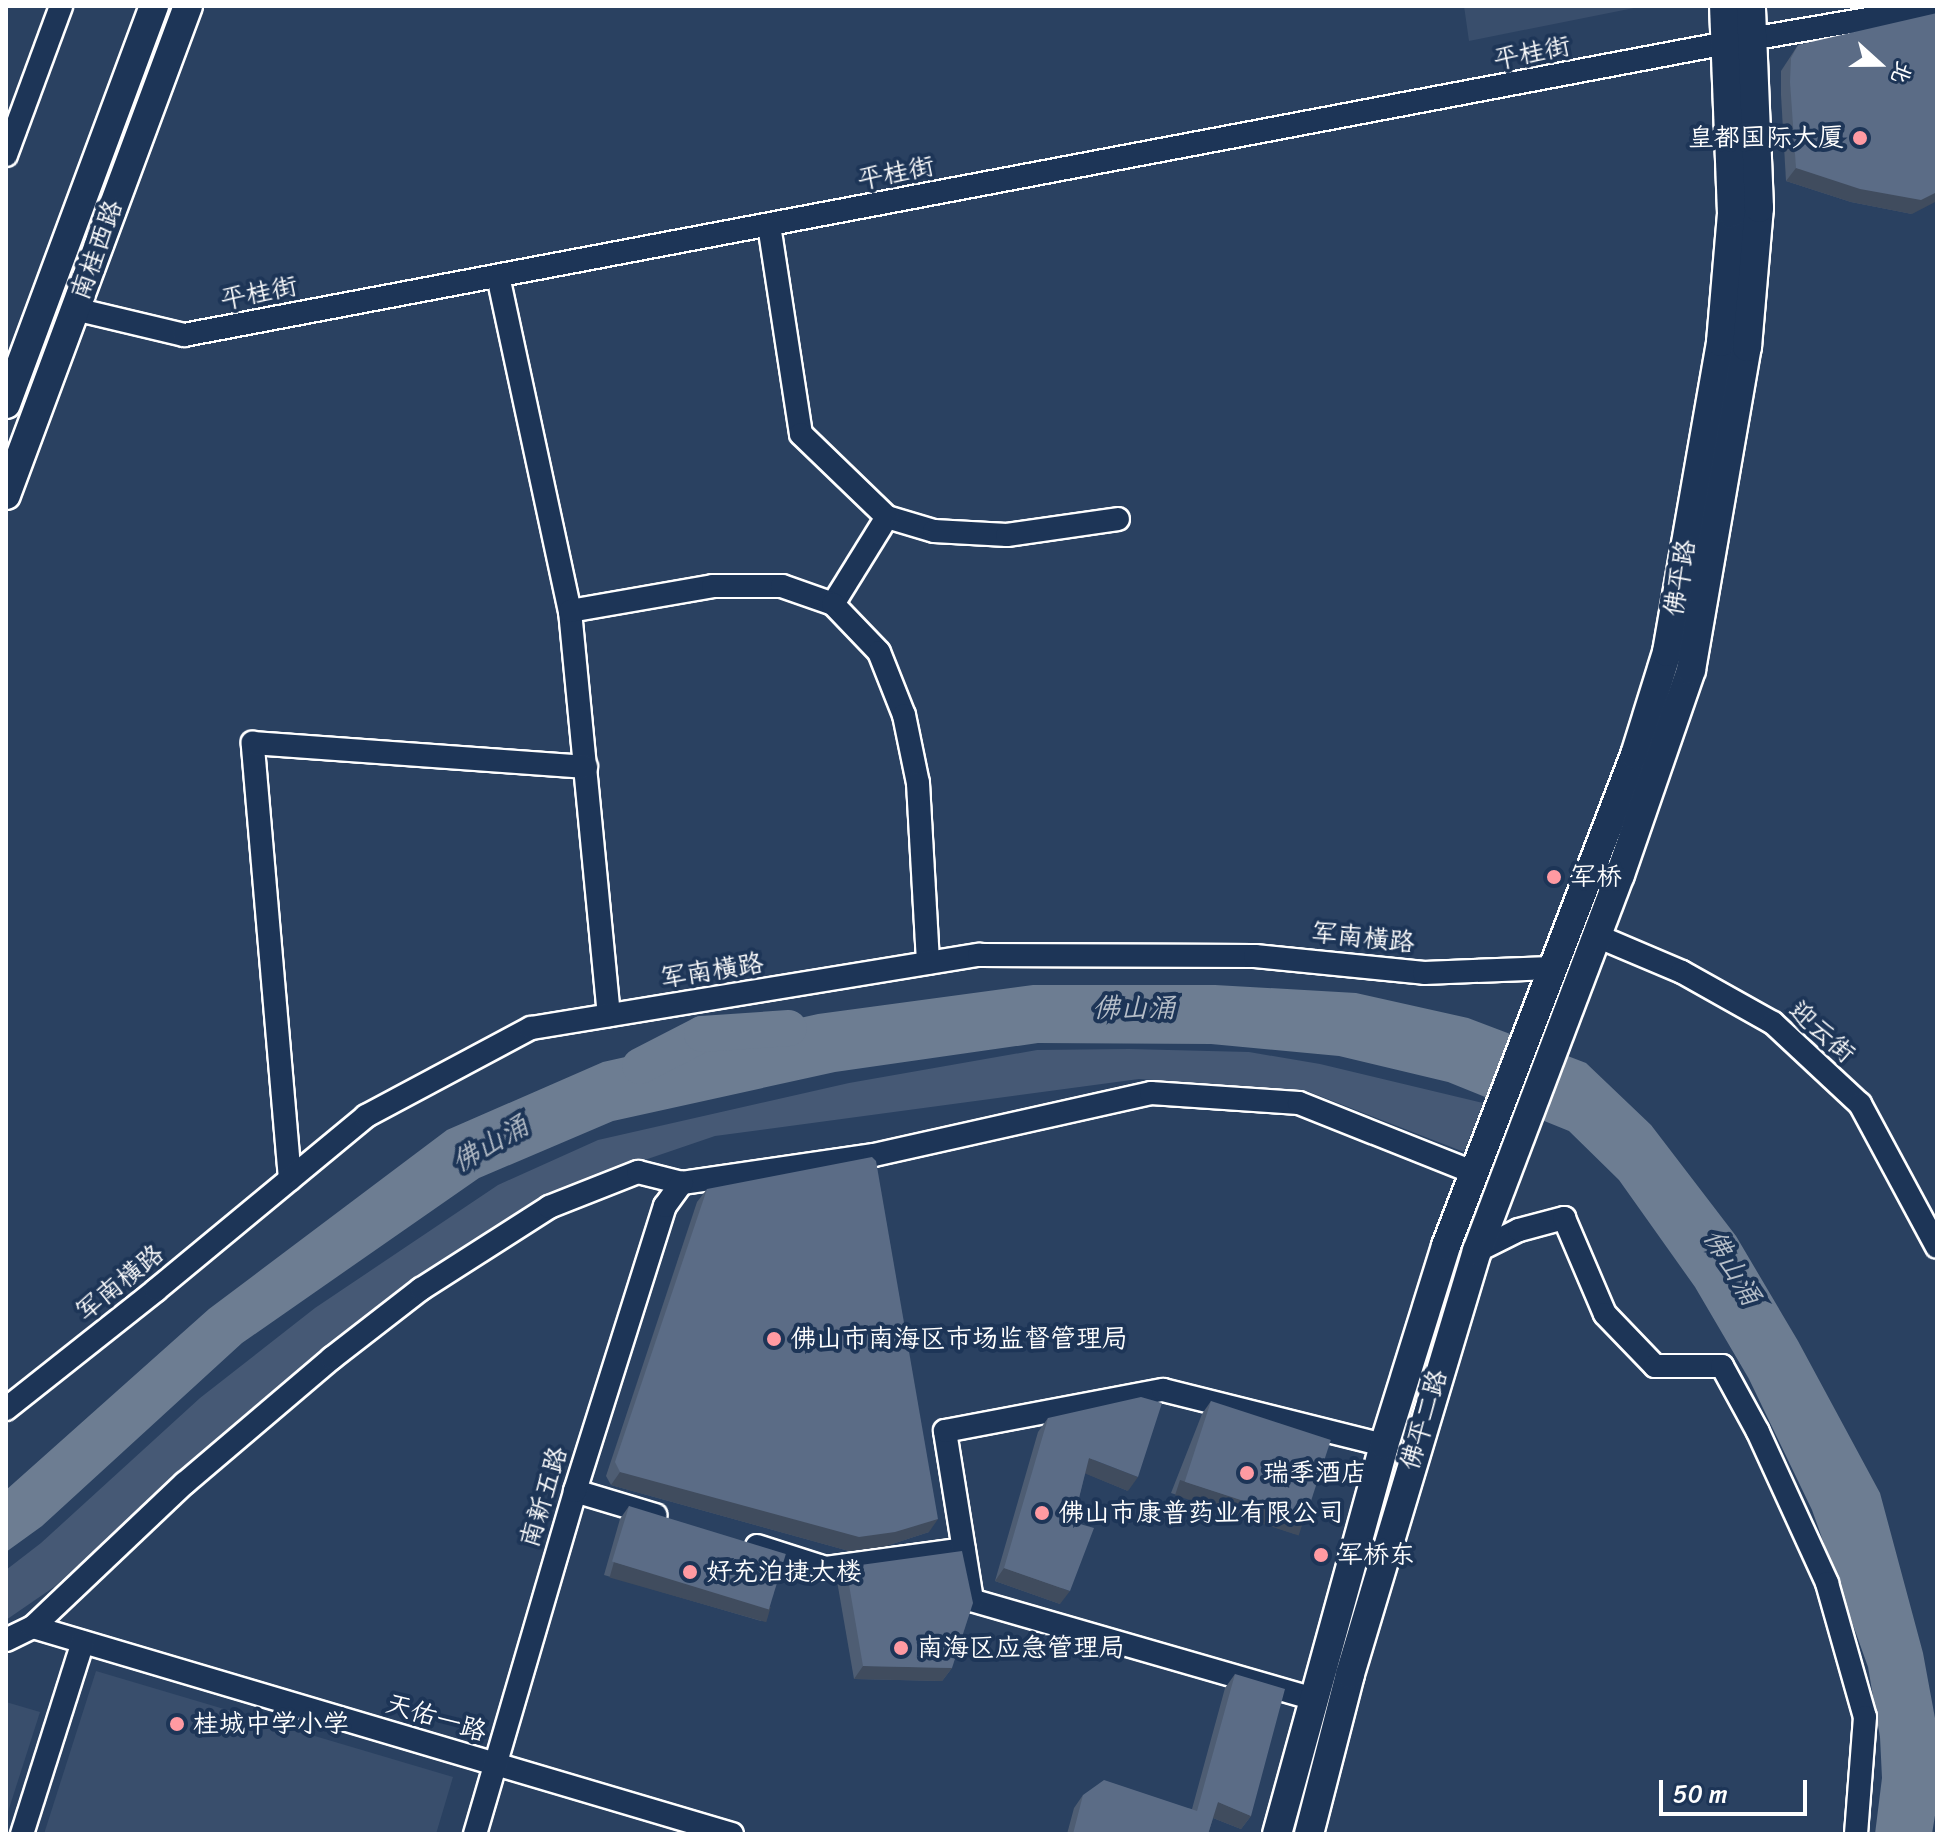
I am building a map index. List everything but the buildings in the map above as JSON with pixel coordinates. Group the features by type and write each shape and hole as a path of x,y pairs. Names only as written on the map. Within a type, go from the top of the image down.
{"main road":[{"name":"南桂西路","path":"6,404 154,6"},
{"name":"南桂西路","path":"6,495 188,6"},
{"name":"佛平路","path":"1567,1015 1664,755 1691,670 1745,362 1759,208 1741,40 1724,6"},
{"name":"佛平路","path":"1492,1121 1635,755 1667,652 1721,342 1732,213 1741,40 1751,6"},
{"name":"佛平二路","path":"1309,1834 1354,1659 1477,1251 1567,1015"},
{"name":"佛平二路","path":"1277,1834 1384,1445 1472,1172 1492,1121"}],"street":[{"path":"6,155 61,6"},
{"name":"平桂街","path":"75,309 184,335 1741,40 1937,7"},
{"path":"769,225 801,434 887,517 934,531 1007,535 1118,519"},
{"path":"498,276 570,611 609,1015"},
{"path":"833,604 887,517"},
{"path":"570,611 713,586 782,586 833,604 879,652 904,715 918,783 928,963"},
{"path":"290,1179 253,743 586,767"},
{"name":"迎云街","path":"1597,936 1682,972 1773,1023 1860,1104 1937,1247"},
{"name":"军南横路","path":"6,1409 366,1116 531,1028 979,955 1117,953 1255,956 1424,973 1551,968"},
{"path":"6,1640 33,1627 185,1483 332,1358 421,1289 549,1207 638,1172 682,1183 874,1155 1151,1093 1299,1103 1472,1172"},
{"name":"南新五路","path":"475,1834 575,1491 665,1206 682,1183"},
{"path":"1477,1251 1519,1230 1564,1218 1605,1314 1655,1366 1722,1366 1758,1432 1831,1598 1865,1717 1856,1834"},
{"path":"1314,1699 972,1600 945,1431 1163,1390 1384,1445"},
{"path":"575,1491 678,1522"},
{"path":"738,1540 826,1568 964,1549"},
{"name":"天佑一路","path":"33,1627 732,1834"},
{"path":"22,1834 83,1642"}],"shaded area":[{"path":"1464,6 1644,6 1469,41"},
{"path":"1037,1050 1249,1052 1320,1064 1483,1103 1464,1152 1307,1091 1139,1079 715,1136 542,1195 379,1305 234,1426 54,1587 6,1620 6,1570 41,1543 200,1398 315,1308 498,1185 598,1140 849,1083"},
{"name":"桂城中学小学","path":"96,1671 453,1777 436,1834 44,1834"},
{"path":"6,1702 40,1712 6,1818"}],"water":[{"path":"1033,985 1215,985 1356,993 1468,1018 1586,1063 1651,1125 1736,1236 1798,1341 1880,1493 1923,1653 1937,1729 1937,1803 1932,1834 1875,1834 1882,1778 1880,1737 1868,1667 1812,1510 1749,1379 1695,1287 1619,1180 1569,1131 1448,1082 1339,1056 1211,1044 1038,1043 835,1072 613,1121 479,1178 242,1343 42,1526 6,1552 6,1490 209,1309 447,1130 603,1062 818,1014"}],"waterway":[{"name":"佛山涌","path":"640,1066 702,1034 789,1028"}],"place":[{"name":"皇都国际大厦","path":"1860,138"},
{"name":"军桥","path":"1554,877"},
{"name":"佛山市南海区市场监督管理局","path":"774,1339"},
{"name":"瑞季酒店","path":"1247,1473"},
{"name":"佛山市康普药业有限公司","path":"1042,1513"},
{"name":"军桥东","path":"1321,1555"},
{"name":"好充泊捷大楼","path":"690,1572"},
{"name":"南海区应急管理局","path":"901,1648"},
{"name":"桂城中学小学","path":"177,1724"}]}
